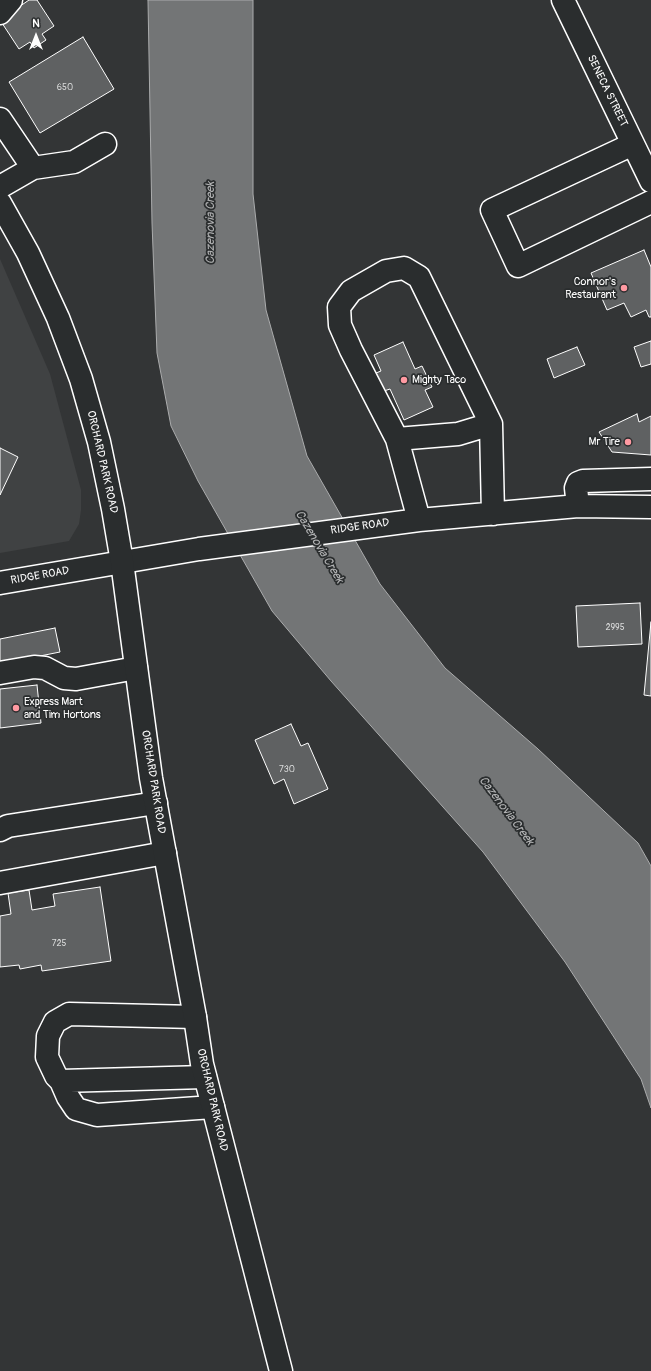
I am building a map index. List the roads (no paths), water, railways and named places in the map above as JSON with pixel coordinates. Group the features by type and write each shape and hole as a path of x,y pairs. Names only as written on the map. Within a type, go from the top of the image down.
{"main road":[{"path":"0,13 11,0"},
{"name":"SENECA STREET","path":"563,0 651,181"},
{"path":"0,119 33,168"},
{"path":"0,187 33,168 74,162 105,144"},
{"path":"633,144 492,210 518,266 651,202"},
{"name":"ORCHARD PARK ROAD","path":"0,203 28,253 58,318 80,379 99,442 122,562 156,803 195,1017 202,1064 281,1371"},
{"path":"419,520 397,440 350,350 340,325 339,307 350,291 386,271 404,268 419,277 491,424 493,514"},
{"path":"397,440 458,434 491,424"},
{"path":"578,506 576,488 578,483 582,481 651,479"},
{"name":"RIDGE ROAD","path":"0,583 199,549 381,524 578,506 651,507"},
{"path":"0,673 34,667 45,668 64,678 76,679 136,668"},
{"path":"0,830 8,826 156,803"},
{"path":"0,883 165,853"},
{"path":"195,1017 69,1014 56,1022 48,1036 47,1057 56,1076 61,1081 68,1097 76,1109 97,1115 213,1107"},
{"path":"61,1081 205,1077"}],"water":[{"name":"Cazenovia Creek","path":"148,0 253,0 253,194 266,310 307,456 380,584 445,668 538,749 638,843 651,866 651,1108 641,1079 565,962 483,852 331,681 272,611 198,481 171,426 157,353 152,223"}],"place":[{"name":"Connor's Restaurant","path":"624,288"},
{"name":"Mighty Taco","path":"404,380"},
{"name":"Mr Tire","path":"628,442"},
{"name":"Express Mart and Tim Hortons","path":"16,708"}]}
